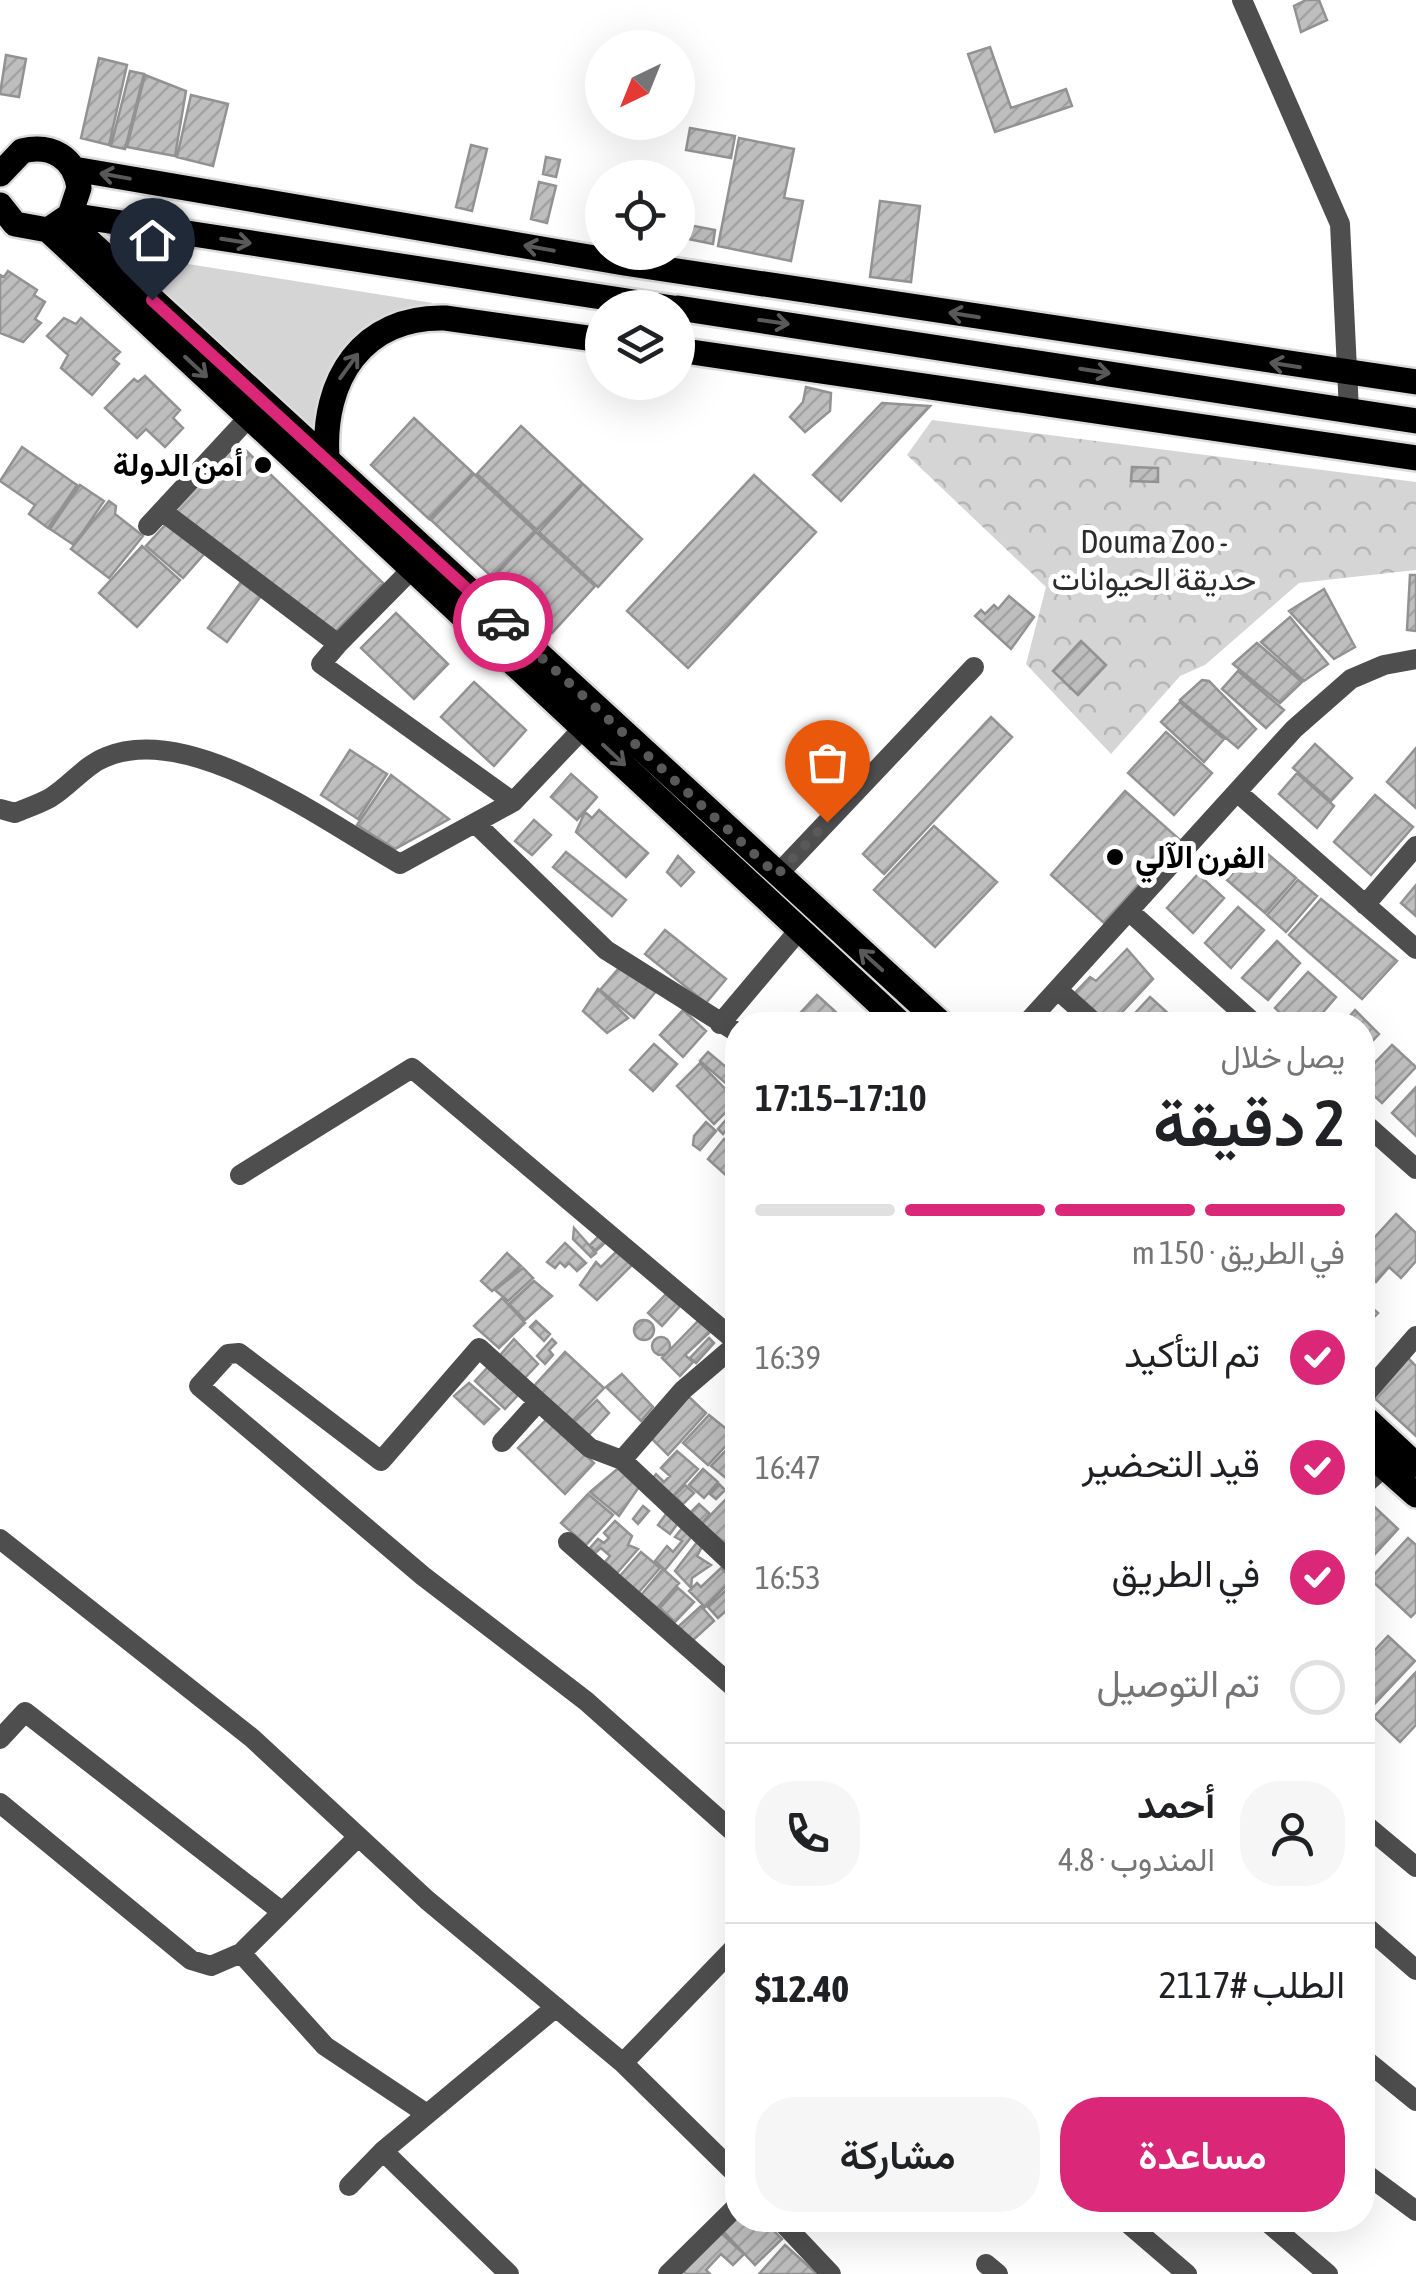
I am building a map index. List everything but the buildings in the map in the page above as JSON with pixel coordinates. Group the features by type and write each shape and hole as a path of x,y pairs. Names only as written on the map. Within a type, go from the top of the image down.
{"main road":[{"path":"4,162 22,151 46,149 66,160 74,169 79,188 61,221"},
{"path":"74,169 866,299 1416,382"},
{"path":"0,205 15,224 61,221 585,295"},
{"path":"61,221 249,417 413,568 777,875 929,1012"},
{"path":"61,221 326,457 888,1012"},
{"path":"446,318 452,276"},
{"path":"860,375 866,299"},
{"path":"695,311 1416,421"},
{"path":"326,457 325,422 330,398 356,354 395,324 421,317 446,318 585,338"},
{"path":"695,352 1416,458"},
{"path":"1375,1427 1416,1465"},
{"path":"1375,1458 1416,1496"}],"street":[{"path":"1242,0 1340,224 1349,412"},
{"path":"249,417 155,518 338,644"},
{"path":"413,568 321,664 513,802"},
{"path":"1037,1012 1294,729 1351,679 1384,665 1416,660"},
{"path":"777,875 974,667"},
{"path":"0,809 15,814 51,797 104,757 139,748 176,749 310,807 400,864 513,802 592,719"},
{"path":"1237,792 1416,949"},
{"path":"475,823 606,950 639,967 725,1026"},
{"path":"1365,905 1416,846"},
{"path":"1130,912 1242,1012"},
{"path":"741,1012 800,928"},
{"path":"1058,990 1082,1012"},
{"path":"240,1175 412,1068 725,1332"},
{"path":"1375,1132 1416,1168"},
{"path":"1375,1383 1416,1336"},
{"path":"725,1557 622,1460 590,1448 479,1348 381,1461 239,1353 228,1354 199,1386 423,1576 586,1702 725,1825"},
{"path":"622,1460 683,1390 725,1354"},
{"path":"502,1442 538,1402"},
{"path":"1375,1475 1384,1466"},
{"path":"0,1539 252,1738 357,1838 622,2062 725,2163"},
{"path":"568,1542 725,1680"},
{"path":"0,1740 25,1712 281,1912"},
{"path":"0,1803 192,1960 211,1966 240,1953 357,1838"},
{"path":"1375,1833 1416,1868"},
{"path":"1375,1935 1416,1970"},
{"path":"240,1953 325,2046 427,2114"},
{"path":"622,2062 725,1957"},
{"path":"349,2186 383,2151 556,2007"},
{"path":"1375,2068 1416,2102"},
{"path":"383,2151 509,2274"},
{"path":"1375,2181 1416,2211"},
{"path":"668,2274 725,2218"},
{"path":"791,2232 831,2274"},
{"path":"1138,2232 1186,2274"},
{"path":"1278,2232 1328,2274"}],"green space":[{"path":"150,258 433,303 364,331 318,439 144,276"},
{"name":"Douma Zoo - حديقة الحيوانات","path":"932,420 1416,482 1416,570 1299,583 1205,665 1180,676 1111,754 1026,664 1046,587 907,455"}],"way so far":[{"path":"503,622 777,875 827,822"}],"place":[{"name":"أمن الدولة","path":"263,465"},
{"name":"الفرن الآلي","path":"1115,857"}],"route":[{"path":"152,300 503,622"}]}
